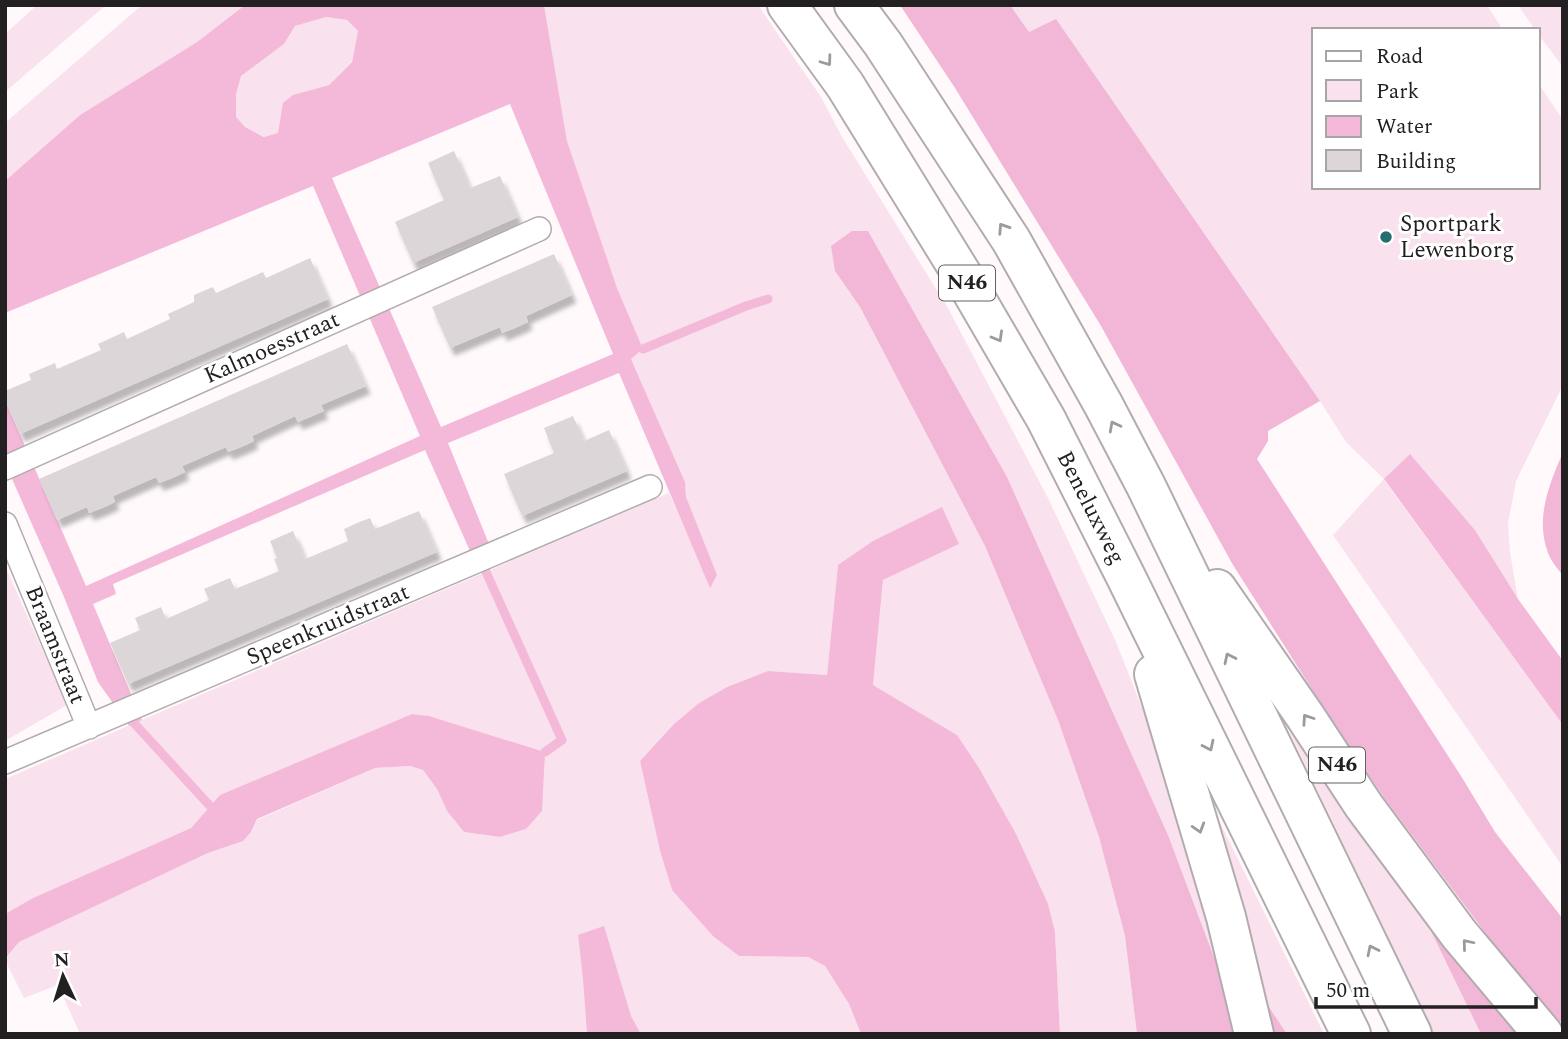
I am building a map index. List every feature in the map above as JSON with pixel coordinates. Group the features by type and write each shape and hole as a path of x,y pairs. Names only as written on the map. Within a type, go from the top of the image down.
{"highway":[{"name":"Beneluxweg","path":"787,5 845,85 961,273 1046,419 1351,1034"},
{"name":"N46","path":"854,5 883,44 1011,240 1103,404 1146,486 1412,1034"},
{"name":"N46","path":"1146,486 1364,806 1459,934 1543,1034"},
{"name":"N46","path":"1125,575 1226,917 1254,1034"}],"street":[{"name":"Kalmoesstraat","path":"5,468 539,229"},
{"name":"Speenkruidstraat","path":"5,762 650,487"},
{"name":"Braamstraat","path":"5,524 89,727"}],"green space":[{"path":"37,5 106,5 5,92 5,34"},
{"path":"142,5 245,5 197,42 80,115 5,181 5,123"},
{"path":"544,5 758,5 821,97 842,137 948,308 1048,498 1116,642 1178,799 1241,1028 1168,835 1007,477 835,271 860,307 985,546 1058,720 1099,837 1125,936 1137,1034 1060,1034 1055,932 957,735 873,685 883,580 959,544 838,565 827,675 768,671 727,687 699,703 674,724 640,761 660,851 672,890 739,956 808,957 825,966 849,1004 861,1034 641,1034 578,935 587,1034 80,1034 58,985 24,998 5,960 19,942 208,853 242,841 257,820 375,768 410,766 423,770 437,789 447,811 464,832 500,837 526,829 545,752 429,716 412,714 220,795 191,828 33,898 5,915 5,779 669,493 711,587 686,497 685,482 631,359 643,349 617,289 567,141"},
{"name":"Sportpark Lewenborg","path":"1010,5 1487,5 1502,28 1312,28 1312,189 1540,189 1540,86 1563,120 1563,385 1516,481 1508,524 1518,600 1475,530 1410,454 1384,480 1563,725 1563,867 1333,535 1384,479 1346,442 1164,175 1051,22 1029,32"},
{"path":"1518,5 1563,5 1563,67 1540,37 1540,28 1534,28"},
{"path":"326,17 347,20 358,31 352,61 329,85 293,95 279,133 265,137 245,127 236,118 236,94 240,76 284,44 295,26"},
{"path":"5,566 67,705 5,741"},
{"path":"1294,719 1409,886 1481,1034 1434,1034 1285,722"},
{"path":"1205,792 1324,1034 1287,1034 1255,986"}],"shaded area":[{"path":"900,5 1010,5 1029,32 1056,19 1320,401 1268,431 1268,441 1257,459 1495,832 1563,919 1563,1021 1555,1023 1540,1006 1385,799 1343,738 1233,565 1101,326 955,88"},
{"path":"852,231 868,231 1007,477 1168,835 1243,1034 1137,1034 1125,936 1099,837 1058,720 985,546 860,307 835,271 831,246"},
{"path":"1563,452 1563,576 1548,553 1544,540 1543,514"},
{"path":"1409,886 1522,1034 1481,1034"},
{"path":"1255,986 1287,1034 1267,1034"}],"water":[{"path":"245,5 544,5 567,141 617,288 643,349 631,359 685,482 686,497 717,575 710,588 619,373 448,443 489,544 470,551 425,450 113,584 116,594 93,604 142,720 129,726 98,682 5,463 5,400 86,586 420,436 313,186 5,313 5,181 80,115 197,42","holes":["326,17 347,20 358,31 352,62 329,85 293,95 283,103 278,133 264,137 245,127 236,117 236,94 241,76 284,44 295,26","510,104 613,354 441,427 332,178"]},
{"path":"1410,454 1475,530 1518,599 1563,661 1563,725 1384,479"},
{"path":"942,507 959,544 883,580 873,685 957,735 1016,834 1048,904 1055,932 1060,1034 861,1034 849,1004 825,966 808,957 739,956 713,936 672,890 660,851 640,761 674,724 699,703 727,687 768,671 827,675 838,565 873,541"},
{"path":"412,714 429,716 545,752 542,811 526,829 500,837 464,832 447,811 437,789 423,770 410,766 375,768 257,819 243,841 208,853 19,942 5,959 7,913 33,898 191,828 220,795"},
{"path":"604,926 631,1016 641,1034 587,1034 578,935"}],"building":[{"path":"454,151 470,188 500,176 518,217 413,263 395,222 444,200 428,163"},
{"path":"554,254 572,295 526,316 528,322 515,328 502,333 500,327 450,348 432,307"},
{"path":"310,258 328,299 20,434 5,400 5,391 31,380 29,374 55,363 57,369 101,350 98,344 124,332 127,339 170,319 168,314 194,302 194,295 213,287 216,293 263,272 266,278"},
{"path":"347,344 366,386 321,405 324,411 298,422 295,416 252,436 254,441 241,447 228,452 226,447 182,466 185,472 172,478 159,483 156,477 113,496 115,502 102,508 89,513 87,507 57,520 39,479"},
{"path":"573,416 584,441 609,430 627,471 522,516 504,474 554,453 544,428"},
{"path":"419,511 437,552 128,684 110,643 140,630 135,618 161,607 166,619 209,600 204,589 218,583 230,578 235,589 279,571 270,541 293,531 305,559 348,541 344,529 357,523 370,518 375,529"}],"waterway":[{"path":"643,349 768,299"},
{"path":"483,559 486,572 562,740 545,752"},
{"path":"134,723 210,806"}],"place":[{"name":"Sportpark Lewenborg","path":"1386,237"}]}
